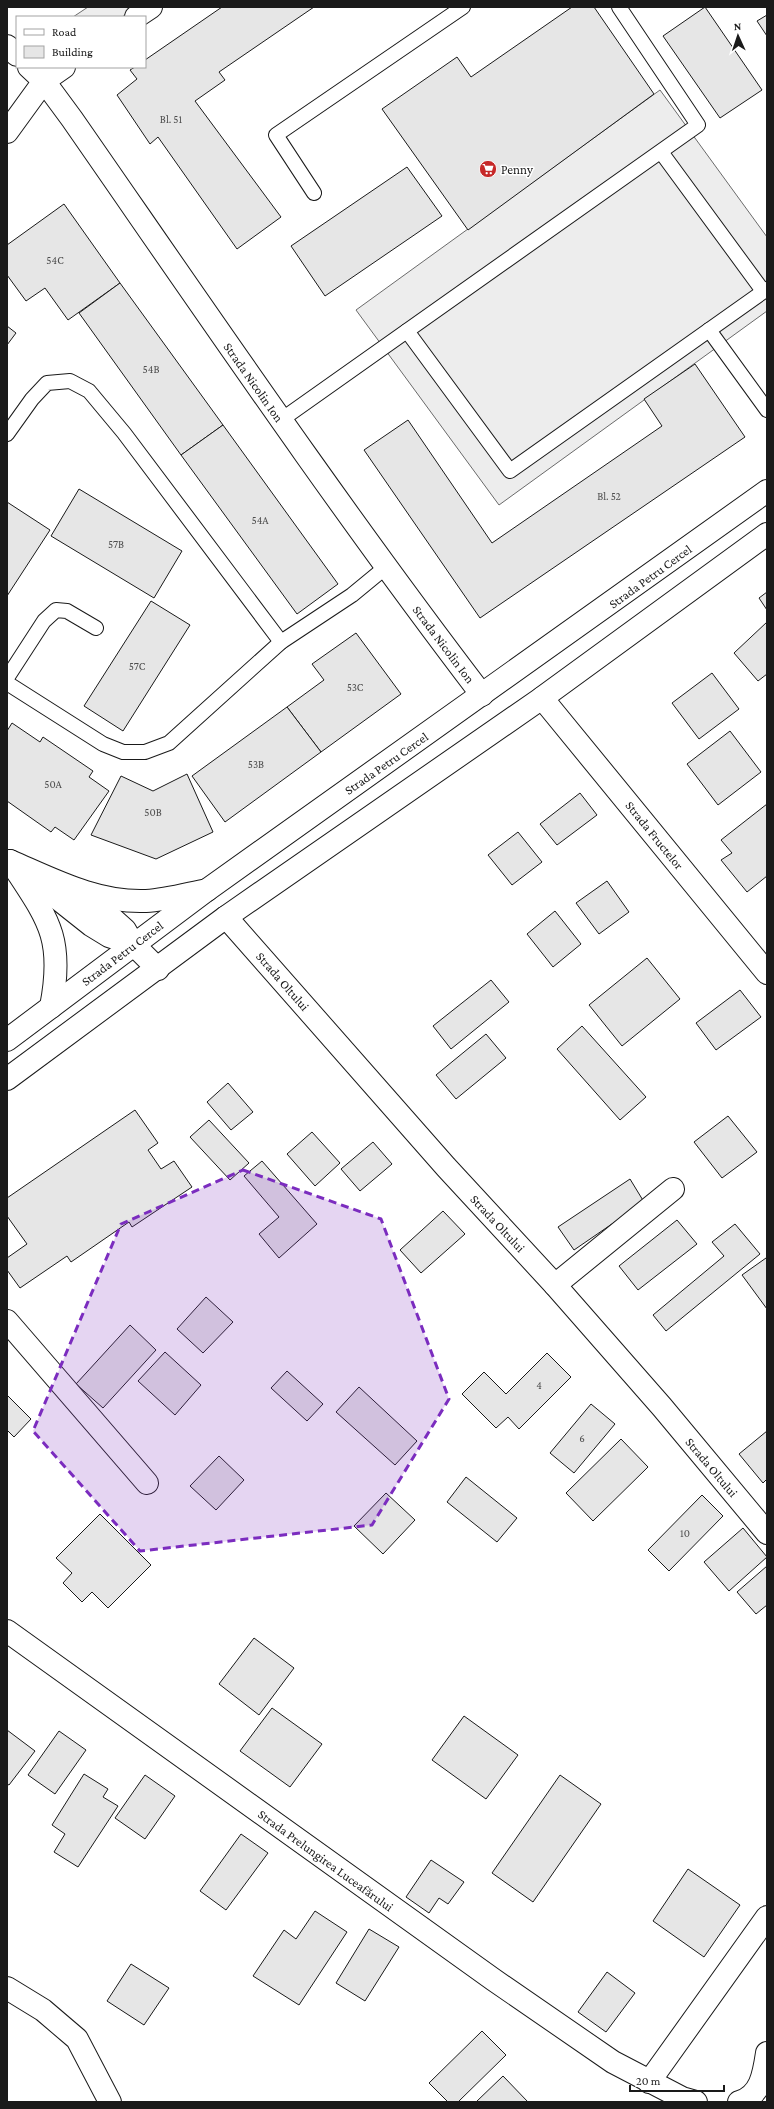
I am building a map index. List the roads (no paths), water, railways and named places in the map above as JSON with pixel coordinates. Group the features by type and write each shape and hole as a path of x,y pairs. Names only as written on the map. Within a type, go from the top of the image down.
{"street":[{"path":"138,16 151,7"},
{"path":"7,46 16,54"},
{"path":"7,132 37,74 60,68"},
{"name":"Strada Nicolin Ion","path":"37,74 386,567 482,695"},
{"name":"Strada Petru Cercel","path":"7,1040 207,890 767,491"},
{"path":"7,1079 226,917 542,698 767,534"},
{"name":"Strada Fructelor","path":"542,698 767,973"},
{"path":"8,860 84,893 124,900 147,901 207,890"},
{"path":"8,860 91,925 109,936 133,944"},
{"path":"8,860 43,911 52,934 57,957 56,982 51,1007"},
{"path":"84,893 125,930 133,944 158,968"},
{"name":"Strada Oltului","path":"226,917 446,1167 555,1285 662,1407 767,1532"},
{"path":"555,1285 673,1189"},
{"path":"7,1321 147,1483"},
{"name":"Strada Prelungirea Luceafărului","path":"7,1631 494,1980 613,2062 648,2082 682,2098 696,2102"},
{"path":"648,2082 767,1917"},
{"path":"7,1988 43,2010 77,2039 110,2102"},
{"path":"739,2102 748,2100 758,2088 767,2053"}],"lane":[{"path":"314,193 276,135 463,7"},
{"path":"281,420 698,125 619,7"},
{"path":"407,331 510,471 765,290 661,152"},
{"path":"709,330 767,410"},
{"path":"7,434 32,399 47,383 70,382 89,391 124,433 281,642"},
{"path":"7,684 103,744 123,752 145,752 169,743 281,642 352,595 386,567"},
{"path":"7,678 44,621 56,610 68,611 96,628"}],"place":[{"name":"Penny","path":"488,169"}]}
